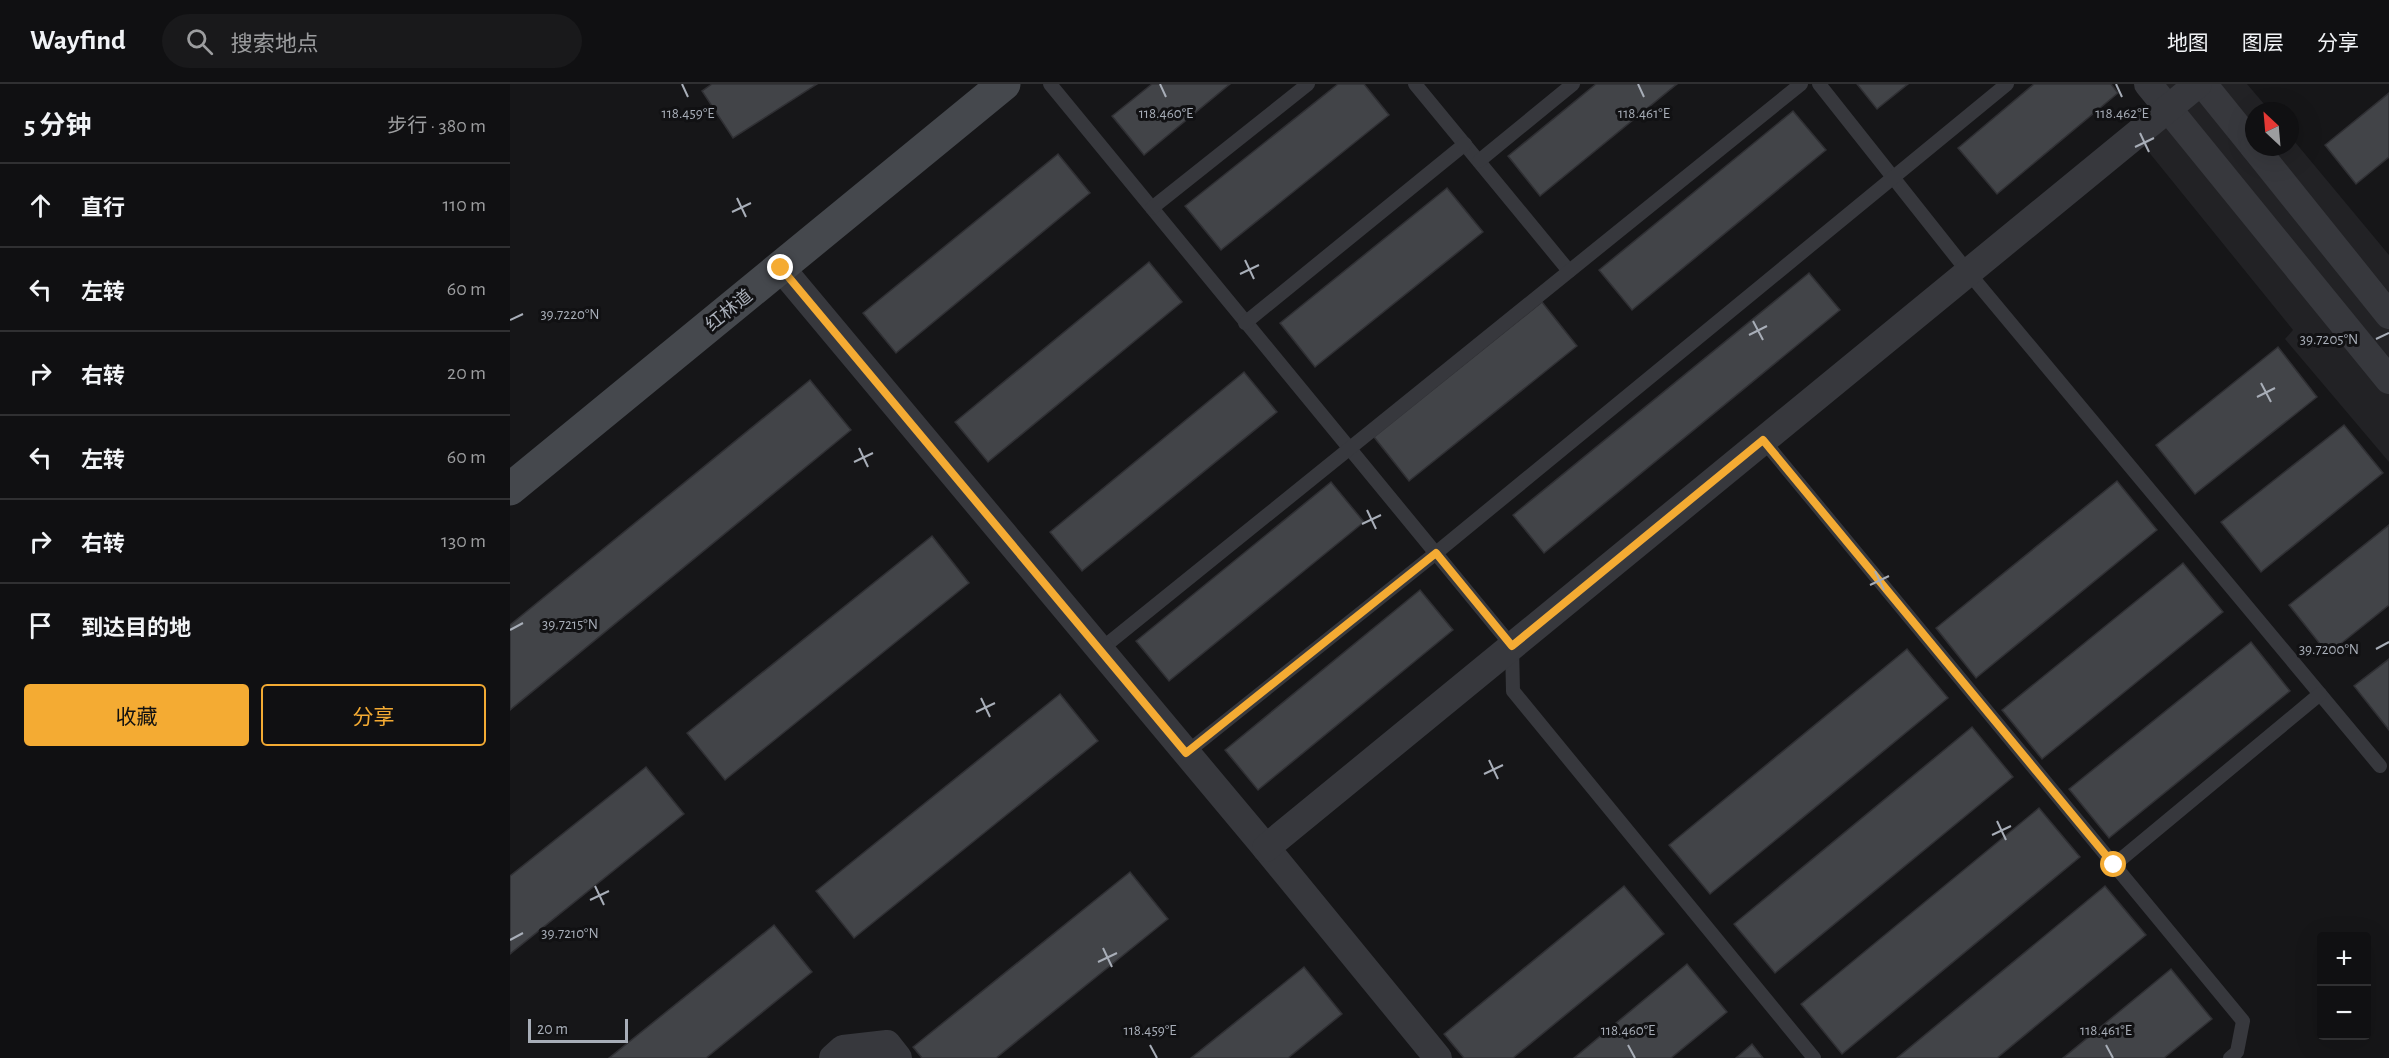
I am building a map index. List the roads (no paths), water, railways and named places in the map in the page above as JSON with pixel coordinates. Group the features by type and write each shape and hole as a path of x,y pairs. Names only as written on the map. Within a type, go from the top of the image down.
{"street":[{"name":"红林道","path":"510,489 1004,84"},
{"path":"2148,84 2389,380"},
{"path":"1266,848 2198,84"},
{"path":"2204,84 2245,136"},
{"path":"2261,156 2389,315"},
{"path":"781,268 1266,848 1438,1058"},
{"path":"832,1058 843,1049 886,1044 898,1058"}],"lane":[{"path":"1050,84 1512,646 1513,691 1814,1058"},
{"path":"1152,208 1308,84"},
{"path":"1415,84 1569,271"},
{"path":"1479,161 1573,84"},
{"path":"1100,650 1802,84"},
{"path":"1819,84 1968,272 2380,766"},
{"path":"1186,753 1436,553 2007,84"},
{"path":"1245,323 1465,144"},
{"path":"1763,440 2243,1021 2237,1052 2230,1058"},
{"path":"2114,865 2320,694"}]}
